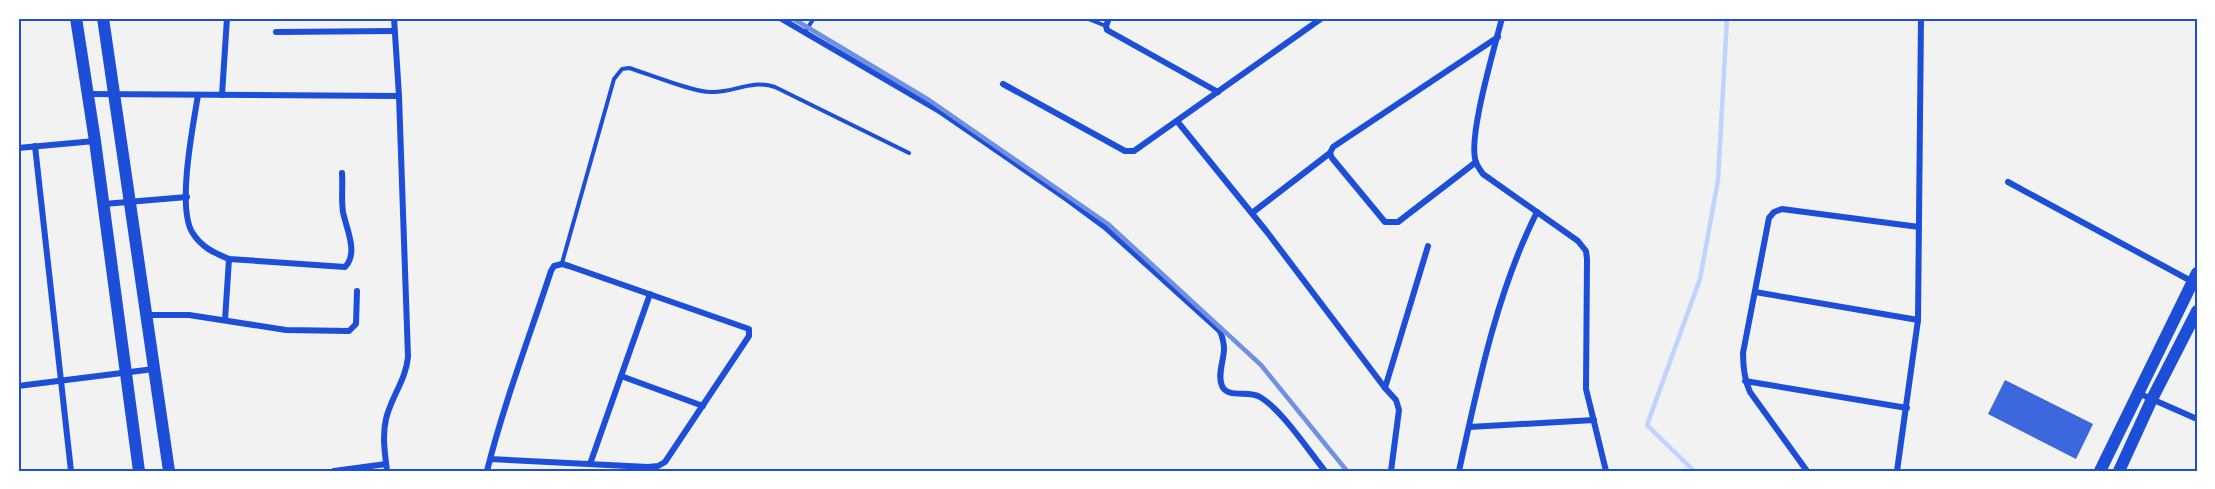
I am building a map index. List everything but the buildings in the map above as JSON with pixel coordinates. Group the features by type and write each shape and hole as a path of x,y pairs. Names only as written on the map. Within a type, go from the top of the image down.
{"main road":[{"path":"76,18 139,471"},
{"path":"103,18 170,471"},
{"path":"2100,471 2195,278"},
{"path":"2119,471 2152,399 2197,311"}],"street":[{"path":"222,95 227,18"},
{"path":"334,471 387,468 384,437 387,417 407,369 399,96 394,18"},
{"path":"780,18 941,112 1105,227 1220,331 1224,349 1221,374 1223,388 1233,394 1250,393 1264,399 1325,471"},
{"path":"1109,18 1107,30 1218,92"},
{"path":"1003,84 1130,152 1134,152 1322,18"},
{"path":"1502,18 1476,124 1474,150 1476,162 1483,174 1578,241 1586,250 1586,389 1606,471"},
{"path":"1897,471 1918,320 1921,18"},
{"path":"276,32 394,31"},
{"path":"1252,213 1330,153 1333,147 1498,37"},
{"path":"86,94 399,96"},
{"path":"198,95 189,156 186,213 191,231 207,248 229,259 345,267 348,265 351,247 343,209 342,173"},
{"path":"1177,121 1252,213 1385,388 1396,399 1399,410 1391,471"},
{"path":"18,148 94,141"},
{"path":"35,146 71,471"},
{"path":"1330,153 1385,222 1392,223 1398,222 1476,162"},
{"path":"2008,182 2195,278"},
{"path":"103,204 187,197"},
{"path":"1807,471 1750,392 1745,381 1743,353 1769,218 1774,212 1782,209 1919,227"},
{"path":"1459,471 1496,317 1522,242 1537,212"},
{"path":"1385,388 1428,246"},
{"path":"225,320 229,259"},
{"path":"487,471 490,459 551,272 554,266 562,264 749,329 749,336 703,406 665,462 658,466 490,459"},
{"path":"147,315 179,314 286,330 349,331 356,324 357,291"},
{"path":"1755,292 1918,320"},
{"path":"590,464 650,294"},
{"path":"18,387 155,369"},
{"path":"621,376 703,406"},
{"path":"1745,381 1907,408"},
{"path":"2138,393 2197,419"},
{"path":"1469,428 1594,420"}],"lane":[{"path":"805,32 814,18"},
{"path":"1086,18 1106,26"},
{"path":"562,264 614,79 618,71 622,69 629,68 705,92 726,91 753,83 769,85 909,153"}],"waterway":[{"path":"1694,471 1647,425 1700,279 1718,180 1727,18"}],"railway":[{"path":"792,18 929,100 1108,224 1261,365 1347,471"}]}
